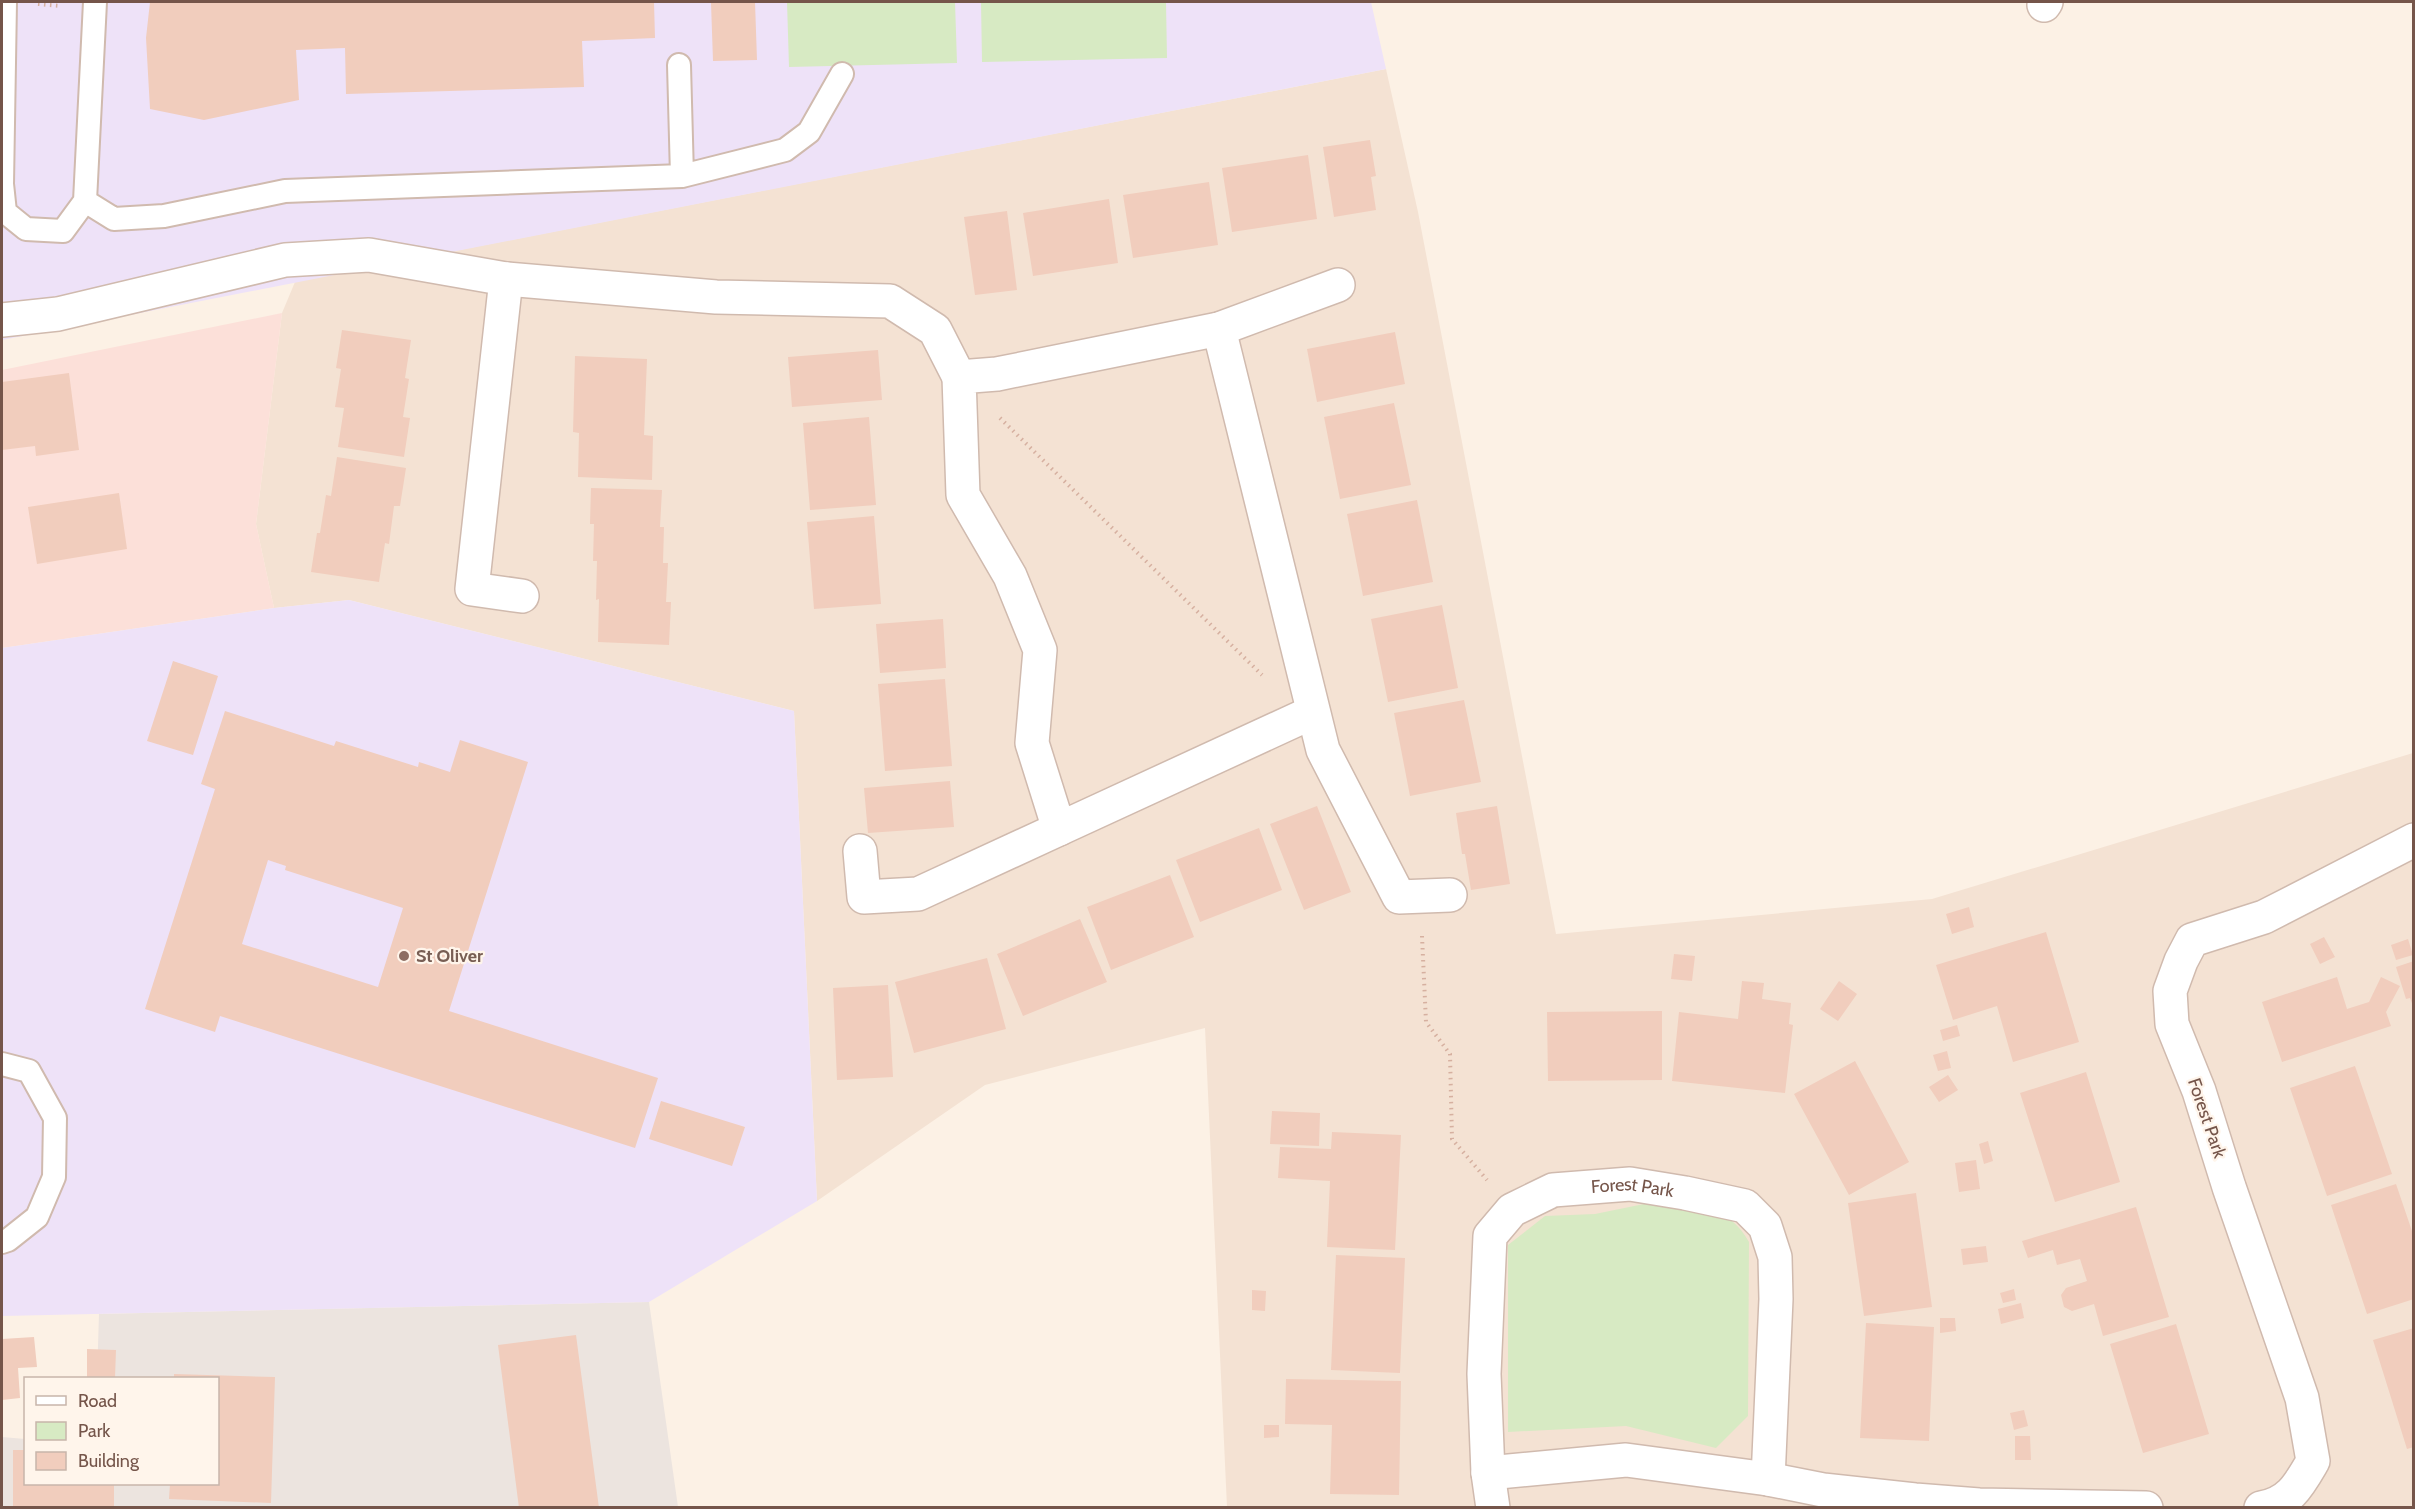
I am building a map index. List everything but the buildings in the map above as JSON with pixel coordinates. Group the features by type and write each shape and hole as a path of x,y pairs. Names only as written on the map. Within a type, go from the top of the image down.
{"street":[{"path":"2,320 58,314 285,260 369,255 506,279 716,297 890,301 934,330 959,377 963,495 1010,576 1040,650 1032,743 1059,829"},
{"path":"506,279 472,589 522,596"},
{"path":"959,377 997,374 1219,329 1338,285"},
{"path":"1219,329 1323,750 1399,897 1435,895"},
{"path":"860,851 864,897 918,894 1313,712"},
{"name":"Forest Park","path":"2261,1508 2277,1505 2296,1489 2313,1461 2302,1398 2229,1187 2199,1091 2172,1024 2170,991 2192,940 2264,917 2414,840"},
{"name":"Forest Park","path":"1493,1508 1488,1473 1484,1374 1490,1236 1512,1210 1553,1190 1630,1184 1745,1206 1765,1226 1775,1257 1776,1299 1768,1479"},
{"path":"1488,1473 1626,1460 1768,1479 1823,1490 1968,1504 2146,1508"}],"lane":[{"path":"5,2 2,184 5,212 26,229 63,231 85,201 95,5"},
{"path":"680,65 682,176"},
{"path":"85,201 114,219 164,216 285,191 682,176 785,150 809,132 842,74"},
{"path":"2,1064 29,1071 55,1118 54,1177 37,1218 2,1242"}],"path":[{"path":"5,2 95,5"},
{"path":"959,377 1265,678"},
{"path":"1435,895 1426,1022 1450,1054 1452,1139 1512,1210"}],"shaded area":[{"path":"2,2 1371,2 1386,69 2,340"},
{"path":"1386,69 1418,212 1556,934 1932,899 2413,753 2413,1507 1227,1507 1205,1028 985,1085 817,1201 794,711 349,600 274,608 256,524 282,313 295,282"},
{"path":"282,313 256,524 274,608 2,648 2,370"},
{"name":"St Oliver","path":"349,600 794,711 817,1201 649,1302 2,1316 2,648 274,608"},
{"path":"649,1302 678,1507 2,1507 2,1437 24,1439 24,1485 219,1485 219,1377 97,1377 99,1314"}],"green space":[{"path":"787,2 955,2 957,63 789,67"},
{"path":"981,2 1166,2 1167,58 982,62"},
{"path":"1644,1204 1704,1207 1729,1218 1740,1228 1749,1242 1748,1416 1716,1448 1626,1426 1508,1432 1508,1245 1545,1216 1595,1214"}],"place":[{"name":"St Oliver","path":"404,956"}]}
